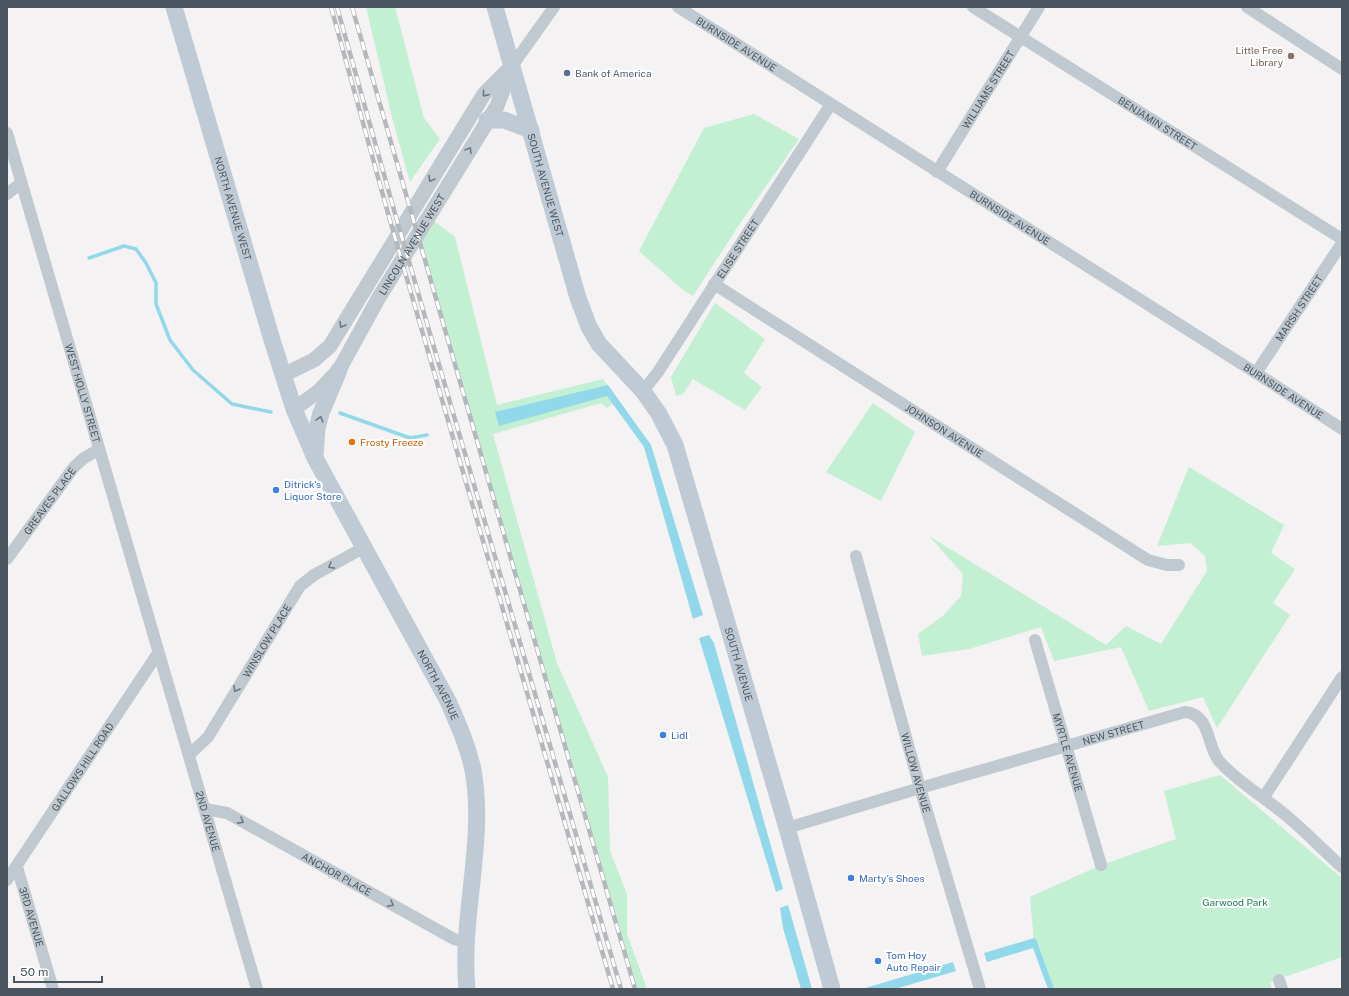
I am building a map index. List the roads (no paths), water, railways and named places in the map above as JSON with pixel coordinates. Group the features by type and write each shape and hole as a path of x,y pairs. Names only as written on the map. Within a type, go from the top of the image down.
{"main road":[{"name":"NORTH AVENUE WEST","path":"174,7 294,409"},
{"name":"SOUTH AVENUE WEST","path":"495,7 578,298 589,327 600,344 611,356"},
{"path":"487,120 504,120 531,130"},
{"name":"SOUTH AVENUE","path":"611,356 643,391 658,414 674,445 788,828 832,989"},
{"path":"315,458 317,428 321,414 339,370"},
{"name":"NORTH AVENUE","path":"294,409 315,458 448,701 464,739 473,769 476,796 476,825 468,943 467,989"}],"street":[{"name":"LINCOLN AVENUE WEST","path":"283,375 314,360 330,346 484,94 512,66 554,7"},
{"name":"BURNSIDE AVENUE","path":"678,7 1342,429"},
{"name":"BENJAMIN STREET","path":"973,7 1342,238"},
{"name":"WILLIAMS STREET","path":"937,172 1039,7"},
{"path":"1247,7 1342,68"},
{"name":"LINCOLN AVENUE WEST","path":"294,409 312,397 339,370 378,299 497,106 512,66"},
{"name":"ELISE STREET","path":"643,391 658,372 831,104"},
{"name":"WEST HOLLY STREET","path":"7,133 158,653"},
{"path":"7,194 22,183"},
{"name":"MARSH STREET","path":"1256,373 1342,244"},
{"name":"JOHNSON AVENUE","path":"714,284 1148,560 1167,565 1179,565"},
{"name":"GREAVES PLACE","path":"7,559 74,467 84,458 98,450"},
{"name":"WINSLOW PLACE","path":"189,755 208,736 300,586 314,576 365,547"},
{"name":"WILLOW AVENUE","path":"856,556 920,788 980,989"},
{"name":"MYRTLE AVENUE","path":"1035,640 1100,865"},
{"name":"2ND AVENUE","path":"158,653 257,989"},
{"name":"GALLOWS HILL ROAD","path":"7,880 158,653"},
{"path":"1264,797 1342,677"},
{"name":"NEW STREET","path":"788,828 1172,714 1185,712 1191,713 1202,720 1213,750 1223,765 1289,817 1342,867"},
{"name":"ANCHOR PLACE","path":"204,809 227,813 454,939 468,943"},
{"name":"3RD AVENUE","path":"16,867 53,989"}],"water":[{"path":"608,385 651,445 703,615 693,619 644,447 607,396 499,426 495,412"},
{"path":"709,635 714,643 783,889 776,892 699,638"},
{"path":"788,905 812,989 801,989 783,928 780,908"},
{"path":"1034,938 1036,939 1054,989 1048,989 1033,948 987,962 984,953"},
{"path":"953,962 956,971 895,989 862,989"}],"waterway":[{"path":"89,258 124,246 136,249 146,263 156,283 156,304 170,340 193,370 232,404 271,412"},
{"path":"340,413 410,438 427,435"}],"railway":[{"path":"331,7 389,217 613,989"},
{"path":"337,7 394,210 621,989"},
{"path":"352,7 635,989"}],"place":[{"name":"Little Free Library","path":"1291,56"},
{"name":"Bank of America","path":"567,73"},
{"name":"Frosty Freeze","path":"352,442"},
{"name":"Ditrick's Liquor Store","path":"276,490"},
{"name":"Lidl","path":"663,735"},
{"name":"Marty's Shoes","path":"851,878"},
{"name":"Tom Hoy Auto Repair","path":"878,961"}],"park label":[{"name":"Garwood Park","path":"1235,902"}]}
